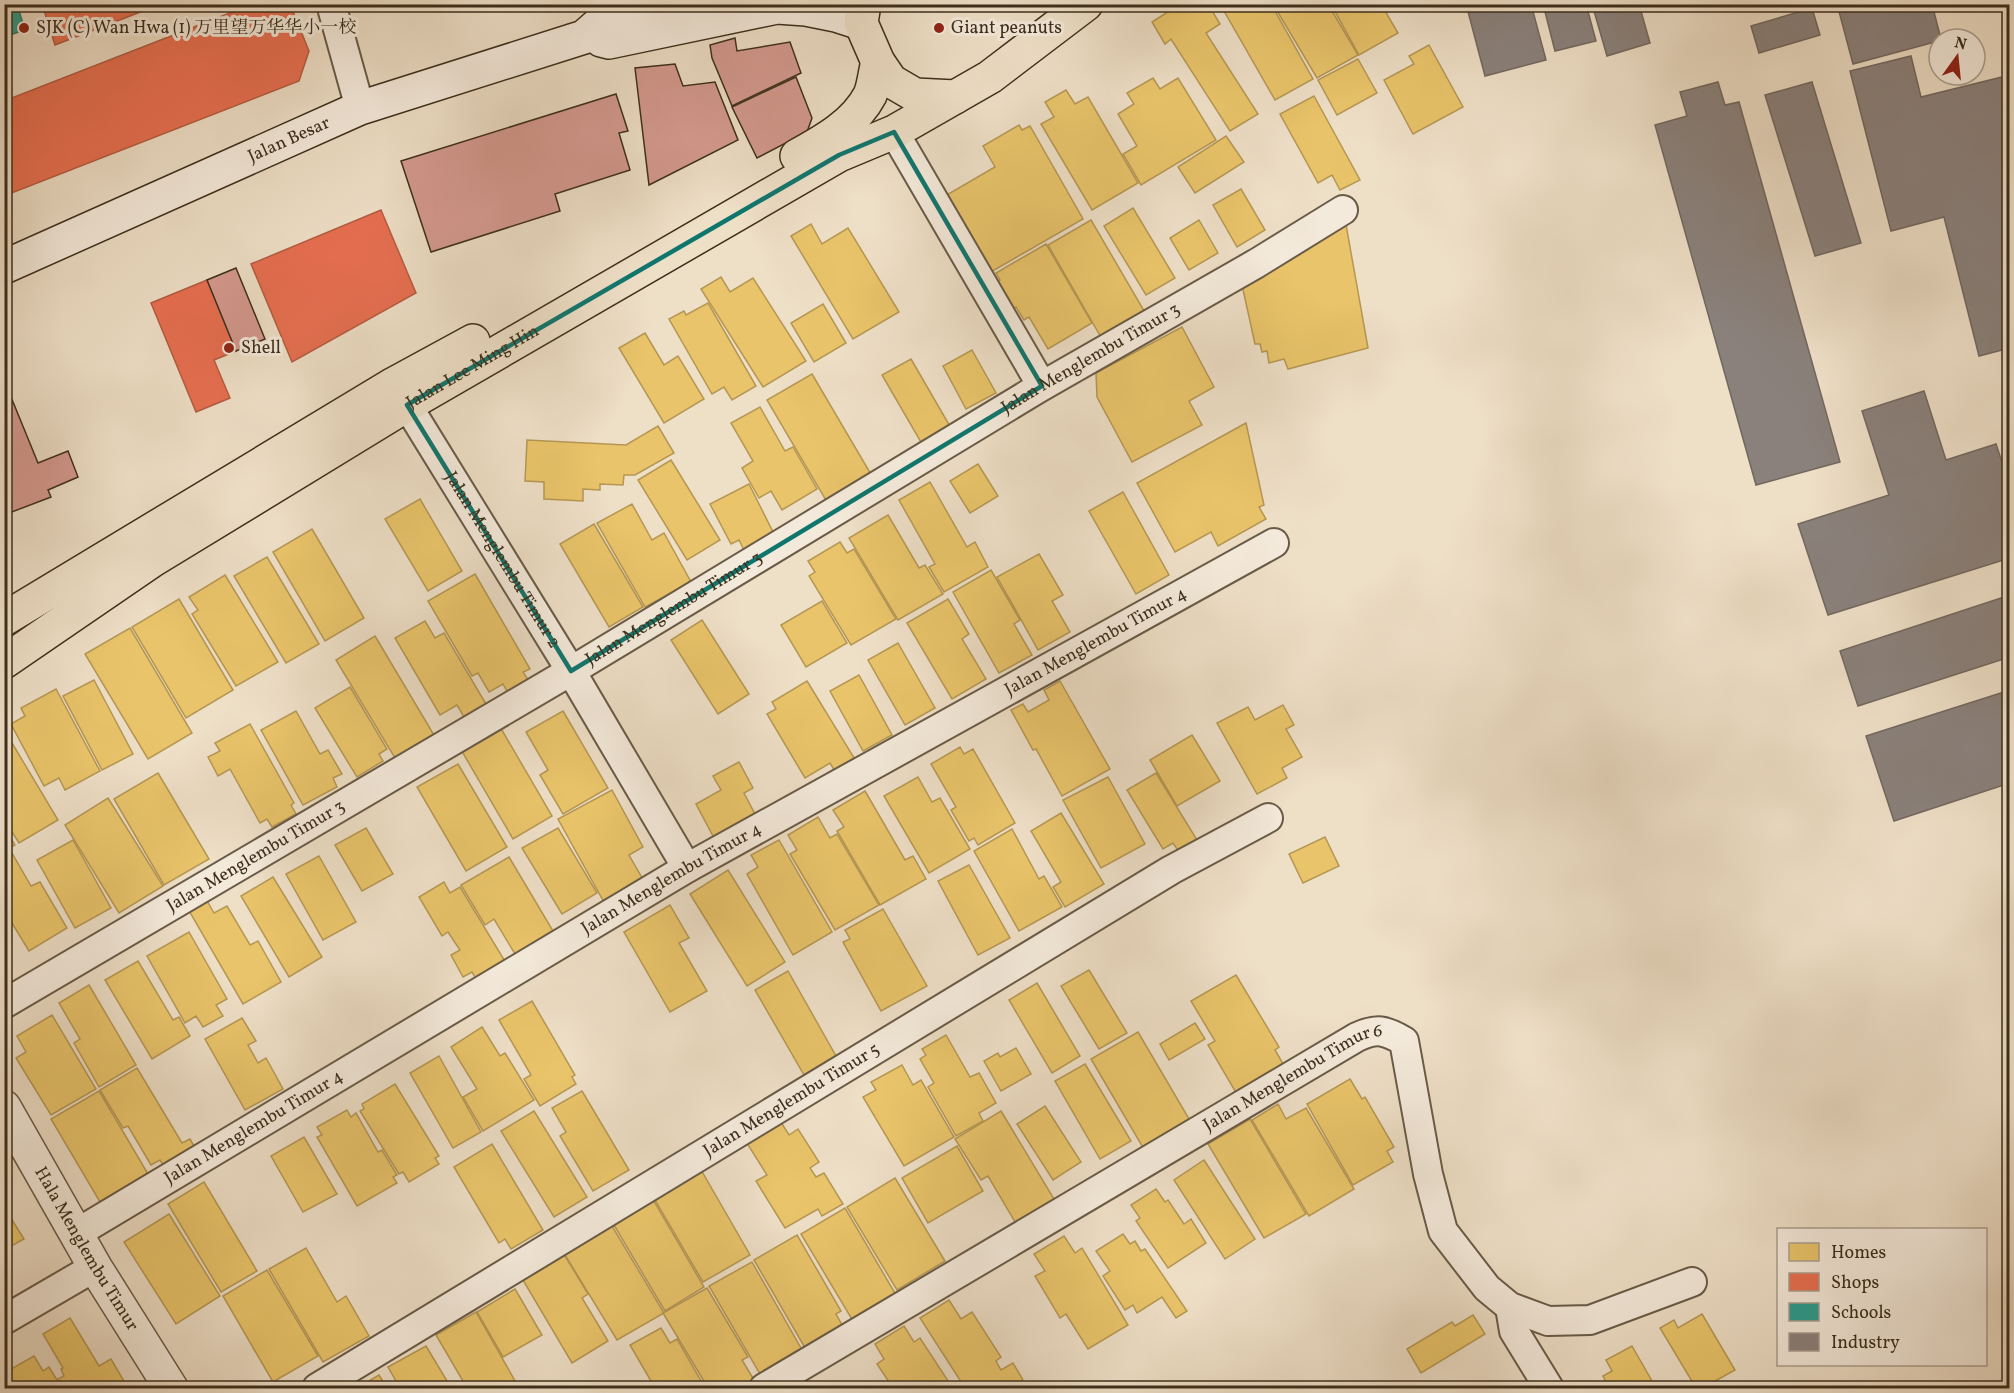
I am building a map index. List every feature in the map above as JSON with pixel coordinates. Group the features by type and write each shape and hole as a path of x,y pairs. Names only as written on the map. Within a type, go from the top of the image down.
{"main road":[{"name":"Jalan Besar","path":"4,267 360,108 584,38 600,23 667,4"},
{"path":"1046,36 1059,11 1059,4"},
{"name":"Jalan Lee Ming Hin","path":"4,662 153,560 407,405 839,155 894,132 990,77 1086,4"},
{"name":"Jalan Besar","path":"584,38 609,42 777,7 826,13 863,14"},
{"path":"863,14 878,62 891,81 915,94 955,98"},
{"name":"Jalan Lee Ming Hin","path":"4,619 394,384 478,339 823,142 853,118 870,94 878,62"},
{"name":"Hala Menglembu Timur","path":"4,1107 95,1267 171,1389"}],"street":[{"path":"331,4 360,108"},
{"path":"894,132 1042,386"},
{"name":"Jalan Menglembu Timur 3","path":"4,1004 571,671 1042,386 1257,263 1343,210"},
{"name":"Jalan Menglembu Timur 2","path":"407,405 571,671 687,868"},
{"name":"Jalan Menglembu Timur 4","path":"77,1233 687,868 1274,543"},
{"name":"Jalan Menglembu Timur 5","path":"317,1389 1172,870 1268,818"},
{"name":"Jalan Menglembu Timur 6","path":"764,1389 1372,1030 1390,1033 1404,1041 1428,1174 1443,1231 1487,1288 1510,1306 1548,1322 1590,1320 1692,1282"},
{"path":"4,1320 95,1267"},
{"path":"1510,1306 1514,1331 1549,1389"}],"highlighted area":[{"path":"894,132 1042,386 571,671 407,405 839,155"}],"building: Homes":[{"path":"1180,4 1208,4 1220,24 1206,33 1258,114 1230,131 1171,39 1165,44 1152,22"},
{"path":"1220,4 1271,4 1313,79 1275,100"},
{"path":"1273,4 1328,4 1358,55 1317,78"},
{"path":"1331,4 1381,4 1398,33 1359,55"},
{"path":"1429,45 1463,107 1413,134 1384,80 1414,64 1409,56"},
{"path":"1358,59 1377,93 1337,115 1318,80"},
{"path":"1153,78 1160,89 1178,78 1216,140 1141,185 1123,154 1137,146 1118,114 1134,104 1127,93"},
{"path":"1066,90 1075,104 1088,97 1138,183 1092,210 1041,124 1054,117 1045,102"},
{"path":"1314,96 1360,180 1340,190 1332,175 1318,183 1280,114"},
{"path":"1019,125 1022,130 1030,126 1083,219 989,273 945,196 995,167 983,146"},
{"path":"1226,136 1244,162 1195,193 1178,167"},
{"path":"1241,189 1265,230 1237,247 1213,205"},
{"path":"1133,208 1175,278 1146,295 1104,226"},
{"path":"1345,219 1368,348 1288,369 1284,359 1269,363 1267,351 1262,352 1260,344 1255,344 1242,285"},
{"path":"1091,220 1150,321 1106,346 1048,245"},
{"path":"1199,220 1218,253 1189,270 1170,238"},
{"path":"811,224 822,244 848,228 899,312 853,339 791,236"},
{"path":"1046,244 1092,323 1048,349 1029,317 1024,320 1016,307 1005,314 989,287 1000,280 996,273"},
{"path":"721,277 730,292 753,278 806,361 763,387 701,289"},
{"path":"708,303 756,386 732,400 724,387 712,394 669,319 684,311 686,315"},
{"path":"823,304 846,343 814,362 791,323"},
{"path":"1182,327 1214,387 1189,401 1202,425 1132,462 1097,397 1096,373"},
{"path":"645,333 664,365 678,356 704,399 664,423 619,348"},
{"path":"972,350 996,393 966,409 943,366"},
{"path":"911,359 951,428 922,444 882,375"},
{"path":"812,374 872,476 827,502 767,400"},
{"path":"760,407 785,451 793,447 817,489 782,510 771,491 759,498 742,468 753,461 731,423"},
{"path":"1246,423 1264,505 1259,507 1266,519 1218,546 1211,532 1175,552 1137,483"},
{"path":"658,426 674,453 635,475 624,475 623,485 600,484 600,490 583,489 583,501 544,499 544,482 525,481 527,440 626,445"},
{"path":"671,460 720,540 687,560 638,480"},
{"path":"978,464 998,496 970,513 950,481"},
{"path":"930,482 967,547 975,542 988,567 944,592 929,567 935,564 899,500"},
{"path":"749,484 775,536 745,552 739,540 731,544 710,504"},
{"path":"1123,492 1169,575 1136,594 1089,511"},
{"path":"420,499 462,571 428,591 385,519"},
{"path":"632,504 652,540 664,533 691,582 645,607 597,523"},
{"path":"888,515 919,568 925,565 943,594 898,620 849,538"},
{"path":"594,524 643,607 609,627 560,544"},
{"path":"312,529 364,618 325,641 273,552"},
{"path":"840,542 847,553 854,549 896,619 851,645 809,576 815,572 808,561"},
{"path":"1039,554 1063,595 1052,601 1070,632 1038,650 997,577"},
{"path":"267,557 319,644 286,663 234,576"},
{"path":"991,570 1020,620 1014,624 1032,655 999,673 953,592"},
{"path":"475,574 530,669 523,672 529,681 508,693 503,684 489,692 478,673 472,676 428,601"},
{"path":"225,575 278,662 236,686 192,614 198,610 189,597"},
{"path":"179,599 233,690 186,718 132,627"},
{"path":"948,599 969,634 962,639 986,679 952,699 907,623"},
{"path":"822,601 847,643 806,667 781,625"},
{"path":"702,620 749,694 718,714 671,640"},
{"path":"425,621 435,638 444,633 486,704 464,717 457,705 440,715 395,638"},
{"path":"130,628 192,733 148,759 85,654"},
{"path":"375,636 434,735 395,758 336,660"},
{"path":"898,643 935,708 905,725 868,660"},
{"path":"859,675 892,735 863,751 830,691"},
{"path":"94,680 133,754 102,770 63,696"},
{"path":"807,681 859,766 839,778 830,763 805,778 767,714 776,709 772,702"},
{"path":"1060,681 1110,769 1062,796 1011,710 1023,704 1028,712 1049,700 1044,690"},
{"path":"350,687 387,749 379,754 383,761 357,777 315,708"},
{"path":"56,689 100,771 65,790 59,778 44,786 11,724 25,716 21,708"},
{"path":"1283,705 1294,725 1286,729 1302,757 1282,768 1287,778 1257,794 1217,723 1248,707 1255,720"},
{"path":"296,711 320,754 328,750 342,774 333,778 337,787 303,805 261,730"},
{"path":"563,711 608,788 563,814 540,775 548,770 526,732"},
{"path":"250,724 294,803 291,805 296,814 272,827 267,819 260,823 230,769 218,776 208,757 220,751 215,743"},
{"path":"499,725 552,816 513,839 460,748"},
{"path":"1192,735 1220,781 1177,806 1150,760"},
{"path":"9,738 58,820 19,843 4,819 4,741"},
{"path":"960,747 964,754 973,749 1015,823 978,845 974,838 969,841 951,810 956,807 931,764"},
{"path":"739,762 753,788 744,793 756,816 714,838 696,804 721,790 713,776"},
{"path":"458,764 507,847 466,871 417,787"},
{"path":"158,773 209,859 164,885 114,799"},
{"path":"1156,773 1197,840 1179,852 1173,843 1163,849 1127,790"},
{"path":"918,777 932,802 940,798 970,849 929,873 884,796"},
{"path":"1108,777 1145,844 1101,868 1063,800"},
{"path":"612,790 643,847 629,855 645,883 605,904 558,819"},
{"path":"865,791 905,860 913,856 926,879 880,905 837,831 844,827 833,810"},
{"path":"108,798 163,886 119,913 65,825"},
{"path":"1061,813 1104,884 1065,907 1053,887 1061,882 1031,831"},
{"path":"818,817 830,838 837,834 879,905 835,930 790,854 797,850 788,835"},
{"path":"4,827 15,845 4,851"},
{"path":"366,828 393,874 362,891 335,845"},
{"path":"558,828 597,893 562,914 522,848"},
{"path":"1012,829 1039,879 1044,876 1062,907 1019,931 974,851"},
{"path":"1325,837 1339,866 1303,883 1289,854"},
{"path":"73,840 111,908 75,928 37,860"},
{"path":"779,840 832,932 793,955 747,874 758,867 751,855"},
{"path":"12,853 31,886 40,882 67,928 29,951 4,910 4,858"},
{"path":"319,856 356,922 323,940 286,874"},
{"path":"509,857 556,936 518,959 494,919 485,925 461,885"},
{"path":"969,865 1010,938 978,955 938,881"},
{"path":"728,870 785,962 747,986 690,894"},
{"path":"273,877 322,957 289,977 241,896"},
{"path":"444,882 450,893 460,887 506,963 477,980 472,972 463,977 451,955 460,950 448,932 442,936 419,897"},
{"path":"206,899 214,913 227,906 250,945 258,941 281,982 243,1004 188,909"},
{"path":"670,905 689,938 679,943 707,991 670,1012 624,932"},
{"path":"883,909 927,986 881,1011 843,942 850,939 845,930"},
{"path":"189,932 227,999 216,1005 223,1016 203,1027 196,1016 185,1023 147,956"},
{"path":"138,961 173,1020 179,1017 190,1036 152,1059 105,980"},
{"path":"1089,970 1127,1033 1099,1049 1061,986"},
{"path":"788,971 836,1056 804,1075 755,990"},
{"path":"1236,975 1279,1047 1275,1050 1286,1069 1238,1096 1208,1045 1215,1041 1191,1001"},
{"path":"1037,983 1080,1056 1052,1073 1009,1000"},
{"path":"89,985 136,1065 99,1087 74,1043 80,1039 59,1003"},
{"path":"532,1001 575,1075 572,1077 576,1084 540,1106 524,1079 531,1075 499,1020"},
{"path":"52,1015 96,1089 51,1115 16,1058 26,1052 17,1036"},
{"path":"242,1018 256,1041 248,1045 258,1063 266,1058 283,1089 245,1110 205,1039"},
{"path":"1195,1023 1205,1039 1169,1060 1160,1044"},
{"path":"482,1027 500,1056 505,1053 534,1100 483,1131 463,1097 477,1089 451,1047"},
{"path":"1138,1032 1192,1124 1145,1151 1091,1059"},
{"path":"946,1035 970,1077 979,1073 996,1103 979,1113 983,1121 956,1136 928,1087 934,1083 920,1059 926,1055 922,1049"},
{"path":"1016,1048 1031,1074 1001,1091 984,1061 998,1053 1000,1057"},
{"path":"439,1056 481,1132 453,1148 410,1073"},
{"path":"1085,1064 1131,1141 1100,1159 1055,1081"},
{"path":"902,1065 913,1085 921,1080 954,1137 904,1166 863,1097 876,1090 871,1082"},
{"path":"137,1068 182,1143 190,1139 200,1156 169,1174 160,1160 151,1165 128,1126 123,1128 100,1090"},
{"path":"1350,1079 1362,1099 1365,1097 1394,1147 1387,1151 1393,1162 1353,1185 1307,1104"},
{"path":"395,1084 439,1156 435,1158 439,1164 409,1182 403,1172 399,1174 360,1111 364,1109 362,1104"},
{"path":"99,1091 148,1174 100,1202 51,1119"},
{"path":"582,1091 629,1170 593,1191 560,1136 566,1132 552,1108"},
{"path":"1278,1104 1286,1119 1306,1108 1354,1189 1309,1216 1252,1120"},
{"path":"1045,1106 1081,1162 1053,1180 1017,1124"},
{"path":"347,1110 351,1117 356,1113 378,1152 382,1150 397,1175 393,1177 397,1183 357,1206 317,1137 322,1135 317,1127"},
{"path":"534,1111 587,1197 554,1217 501,1131"},
{"path":"1001,1111 1057,1204 1018,1227 988,1176 981,1180 955,1139"},
{"path":"779,1119 789,1135 798,1129 819,1162 810,1168 816,1177 824,1173 843,1204 822,1216 818,1209 785,1228 756,1181 767,1175 745,1140"},
{"path":"1250,1119 1306,1214 1264,1238 1208,1144"},
{"path":"304,1137 337,1194 303,1212 271,1156"},
{"path":"492,1144 543,1230 511,1249 505,1239 499,1243 454,1167"},
{"path":"957,1146 983,1191 928,1223 902,1178"},
{"path":"1204,1160 1255,1239 1225,1259 1174,1180"},
{"path":"700,1168 750,1255 703,1282 652,1195"},
{"path":"895,1178 945,1261 897,1290 847,1207"},
{"path":"204,1182 257,1271 221,1292 168,1204"},
{"path":"1156,1189 1165,1202 1168,1200 1184,1224 1191,1219 1206,1243 1168,1268 1136,1221 1140,1218 1131,1205"},
{"path":"651,1196 704,1287 665,1311 611,1220"},
{"path":"4,1207 24,1239 4,1250"},
{"path":"845,1208 899,1300 856,1326 801,1234"},
{"path":"169,1214 220,1296 176,1324 124,1242"},
{"path":"609,1221 664,1313 617,1340 562,1250"},
{"path":"1123,1234 1130,1244 1135,1241 1141,1251 1145,1249 1187,1311 1176,1318 1162,1297 1137,1313 1133,1305 1125,1310 1103,1276 1110,1271 1096,1251"},
{"path":"797,1235 841,1311 836,1314 846,1332 808,1353 754,1260"},
{"path":"1064,1236 1075,1253 1082,1248 1128,1325 1088,1349 1066,1314 1060,1318 1035,1276 1045,1271 1034,1254"},
{"path":"306,1248 337,1302 346,1296 369,1336 323,1362 269,1269"},
{"path":"562,1251 588,1294 582,1298 608,1341 572,1363 520,1275"},
{"path":"752,1262 806,1357 764,1381 709,1286"},
{"path":"267,1270 318,1356 273,1382 223,1296"},
{"path":"707,1288 748,1357 742,1360 757,1385 751,1388 708,1388 663,1313"},
{"path":"515,1289 542,1335 503,1357 477,1312"},
{"path":"949,1300 961,1319 972,1312 1001,1357 996,1361 1001,1370 1013,1363 1023,1380 1009,1388 965,1388 920,1318"},
{"path":"476,1312 519,1388 467,1388 436,1335"},
{"path":"1702,1314 1735,1370 1703,1388 1696,1388 1660,1328 1674,1320 1678,1328"},
{"path":"1473,1315 1485,1334 1421,1373 1407,1349 1452,1322 1455,1326"},
{"path":"70,1318 99,1366 111,1359 128,1388 64,1388 58,1379 64,1376 61,1369 63,1368 43,1334"},
{"path":"904,1326 914,1342 920,1338 952,1387 893,1388 877,1364 884,1359 875,1344"},
{"path":"661,1328 670,1343 677,1339 705,1388 655,1388 630,1345"},
{"path":"426,1346 450,1386 456,1382 460,1388 400,1388 388,1367"},
{"path":"1632,1346 1656,1388 1609,1388 1603,1376 1612,1371 1606,1360"},
{"path":"34,1356 43,1371 49,1367 62,1388 11,1388 4,1373"},
{"path":"379,1375 387,1388 357,1388"}],"building: Shops":[{"path":"42,4 161,4 55,45"},
{"path":"253,4 290,4 309,51 299,81 4,196 4,101"},
{"path":"381,210 416,293 292,362 251,264"},
{"path":"207,280 236,351 214,360 230,398 196,412 151,303"}],"building: Schools":[{"path":"4,4 17,4 25,30 4,37"}],"building: Industry":[{"path":"1466,4 1531,4 1546,60 1485,76"},
{"path":"1543,4 1586,4 1596,41 1555,51"},
{"path":"1592,4 1639,4 1650,43 1607,56"},
{"path":"1837,4 1932,4 1938,27 1927,27 1927,44 1853,64"},
{"path":"1812,8 1820,35 1759,53 1751,26"},
{"path":"1911,56 1921,97 1961,87 1987,87 1987,81 2010,75 2010,348 1979,356 1944,217 1891,231 1850,71"},
{"path":"1718,82 1725,105 1739,102 1840,462 1756,485 1655,125 1687,116 1680,92"},
{"path":"1812,82 1861,243 1815,256 1765,95"},
{"path":"1924,391 1946,460 1996,444 2010,486 2010,558 1828,615 1798,524 1889,495 1862,411"},
{"path":"2010,595 2010,657 1858,706 1840,651"},
{"path":"2010,690 2010,783 1894,821 1866,736"}],"building: Other":[{"path":"735,38 737,51 790,42 801,73 732,106 712,58 710,45"},
{"path":"675,64 683,86 715,82 738,140 649,185 635,68"},
{"path":"796,77 812,118 807,132 757,158 732,107"},
{"path":"616,94 628,131 619,133 630,170 555,194 560,211 431,252 401,161"},
{"path":"236,268 265,339 236,351 207,280"},
{"path":"11,397 38,463 68,451 78,477 48,490 51,497 4,515 4,400"}],"place":[{"name":"SJK (C) Wan Hwa (1) 万里望万华华小一校","path":"24,28"},
{"name":"Giant peanuts","path":"939,28"},
{"name":"Shell","path":"229,348"}]}
